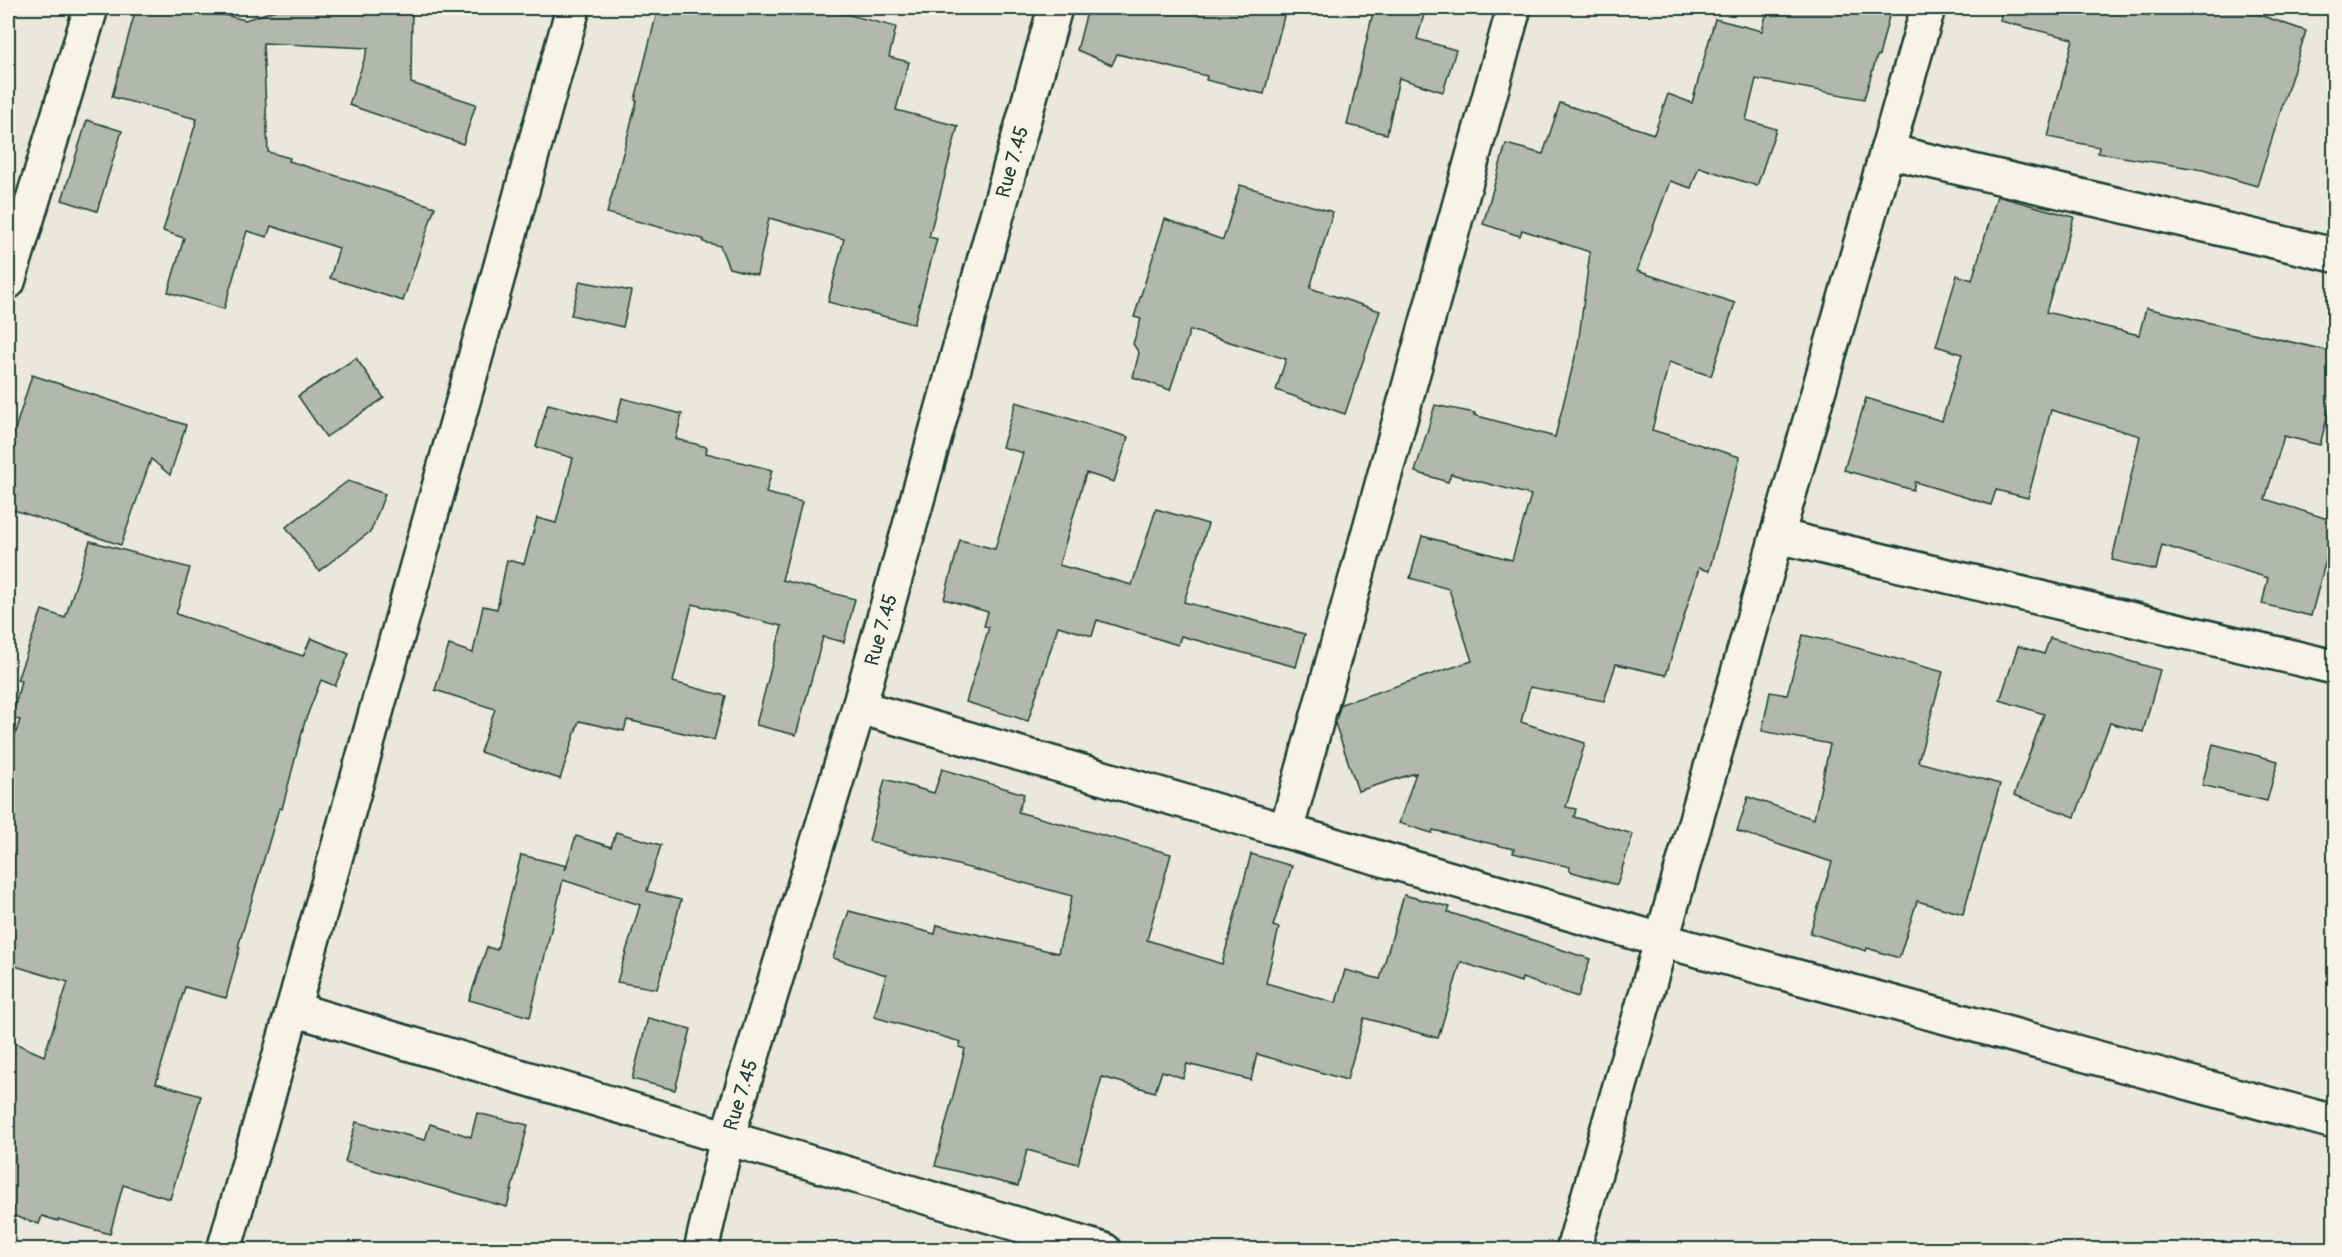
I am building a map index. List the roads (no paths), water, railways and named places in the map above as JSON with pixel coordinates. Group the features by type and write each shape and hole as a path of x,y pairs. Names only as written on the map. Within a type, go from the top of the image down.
{"street":[{"path":"8,282 91,8"},
{"path":"224,1250 573,8"},
{"name":"Rue 7.45","path":"701,1250 727,1138 859,707 1055,8"},
{"path":"1286,831 1514,8"},
{"path":"1573,1250 1928,8"},
{"path":"1887,150 2334,255"},
{"path":"1777,536 2334,667"},
{"path":"859,707 1661,940 2334,1122"},
{"path":"293,1009 1084,1247"}]}
